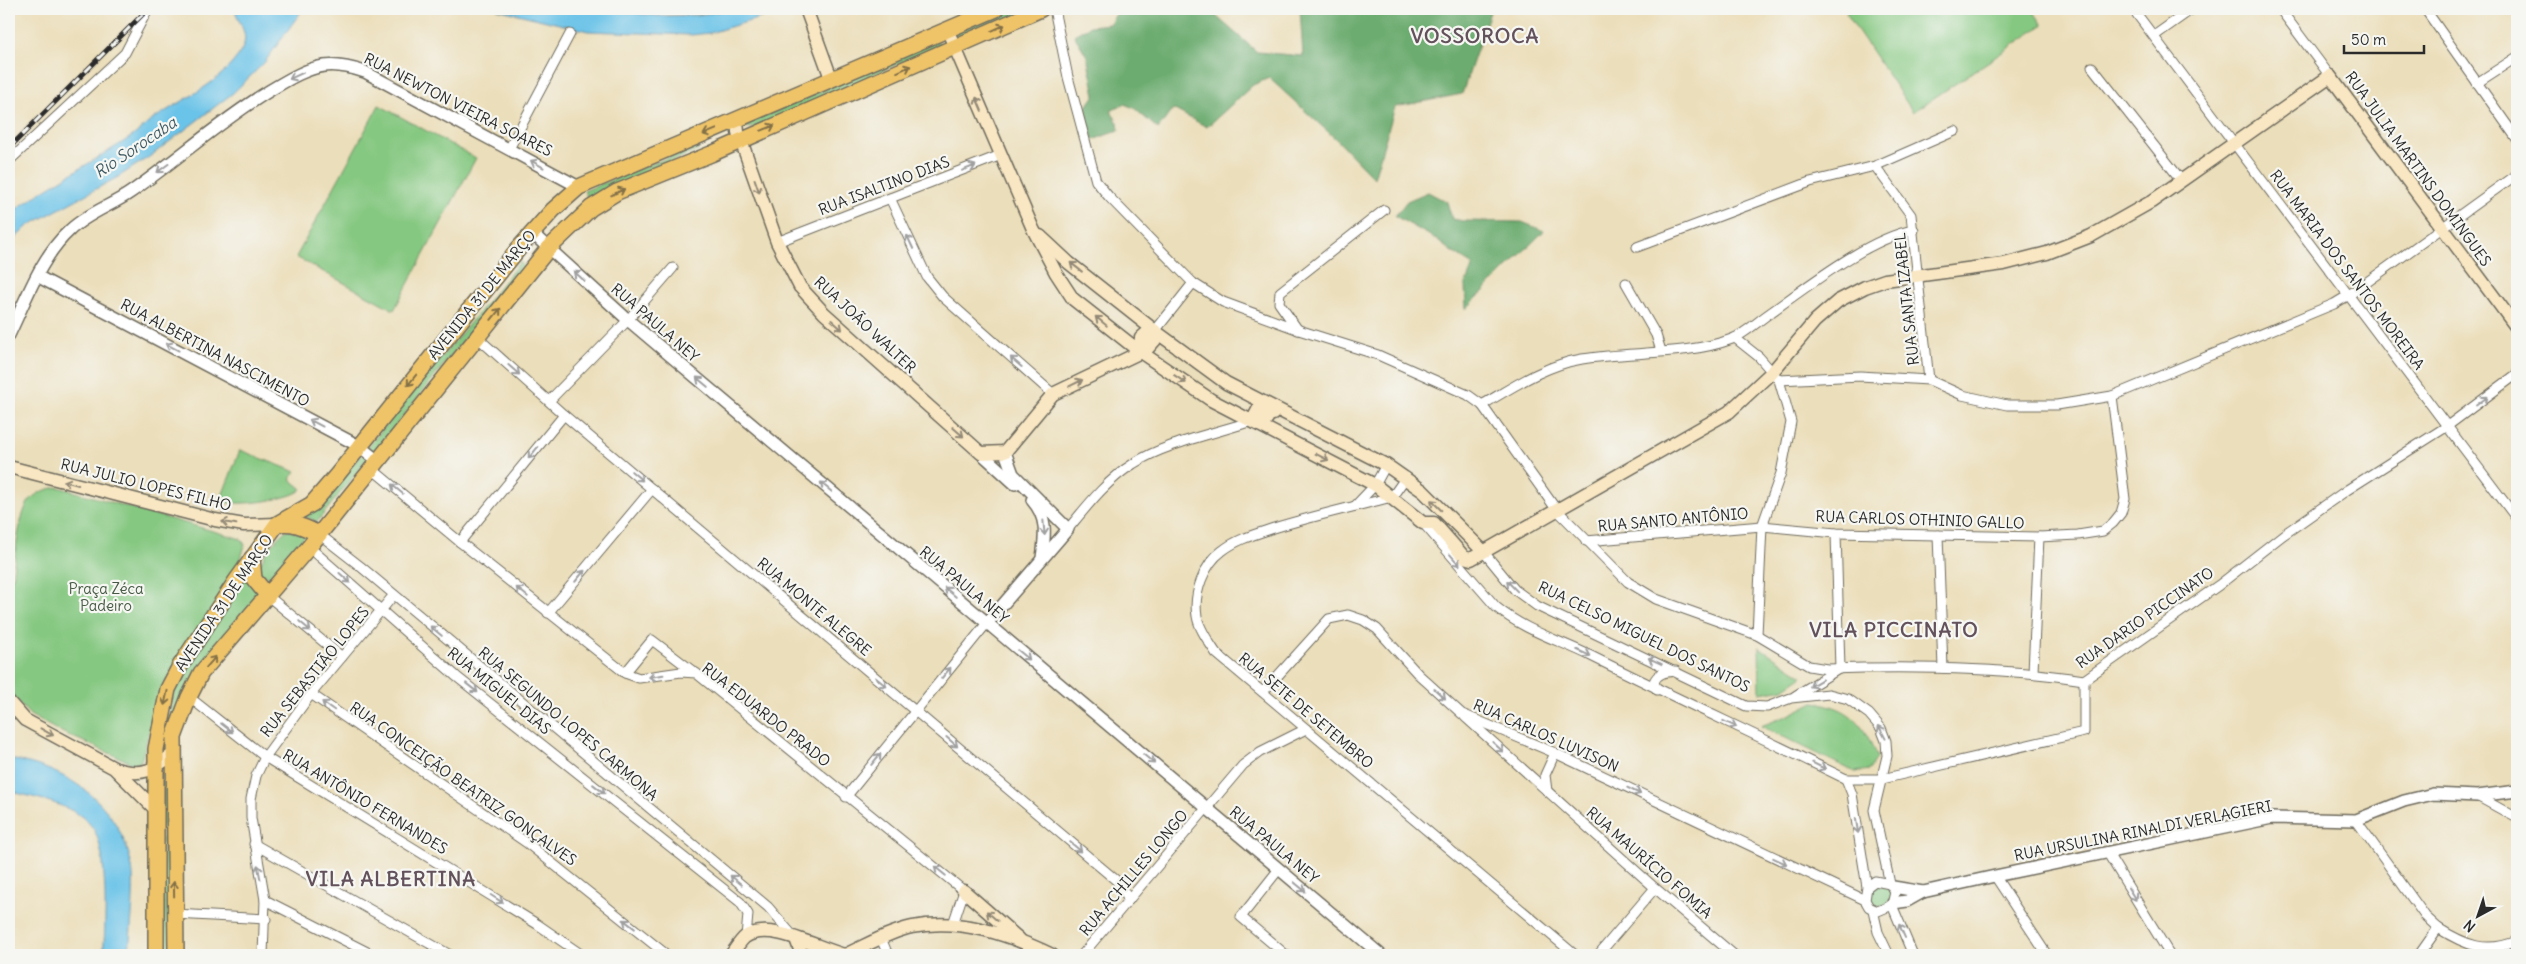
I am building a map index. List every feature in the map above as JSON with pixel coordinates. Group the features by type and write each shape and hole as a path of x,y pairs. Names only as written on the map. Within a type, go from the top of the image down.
{"highway":[{"path":"579,220 581,197 579,187 996,9"},
{"path":"955,47 1041,9"},
{"name":"AVENIDA 31 DE MARÇO","path":"176,955 174,737 188,697 201,673 319,534 548,249 591,208 617,192 955,47"},
{"name":"AVENIDA 31 DE MARÇO","path":"156,955 156,749 168,689 186,656 277,524 312,504 532,233 579,187"},
{"path":"277,524 290,522 319,534"},
{"path":"252,558 254,579 268,596"}],"main road":[{"path":"807,12 831,78"},
{"name":"RUA CELSO MIGUEL DOS SANTOS","path":"947,29 1033,229 1056,273 1073,298 1140,351 1211,400 1375,485 1423,523"},
{"path":"1423,523 1434,523 1464,557 1470,559 1729,412 1776,376 1815,321 1838,301 1865,286 1885,280 1919,277 2004,264 2047,253 2091,236 2122,220 2330,76"},
{"name":"RUA JULIA MARTINS DOMINGUES","path":"2330,76 2517,328"},
{"name":"RUA JOÃO WALTER","path":"737,121 741,140 777,242 800,287 824,313 981,453"},
{"name":"RUA CELSO MIGUEL DOS SANTOS","path":"1033,229 1070,263 1155,331 1226,382 1268,408 1339,441 1406,477 1483,551"},
{"path":"981,453 1004,452 1053,394 1152,345 1155,340 1155,331"},
{"path":"1252,421 1259,408 1268,408"},
{"name":"RUA JULIO LOPES FILHO","path":"9,467 215,520 244,525 277,524"},
{"path":"9,702 25,720 114,768 136,773 156,768 174,754"},
{"path":"114,768 155,809"},
{"path":"964,891 1020,940"},
{"path":"731,955 746,937 769,931 845,955 881,938 912,927 953,924 1020,940 1052,955"},
{"path":"796,939 802,955"}],"street":[{"path":"9,161 125,53 148,9"},
{"path":"1054,9 1068,77 1096,181 1108,197 1193,283 1223,302 1298,330 1378,355 1468,395 1482,405 1524,380 1551,368 1580,359 1707,346 1735,338 1808,286 1882,239 1896,233 1914,230"},
{"name":"RUA MARIA DOS SANTOS MOREIRA","path":"2133,9 2235,142 2446,427 2517,517"},
{"path":"2154,36 2192,9"},
{"path":"2280,9 2330,76"},
{"path":"2425,9 2517,139"},
{"path":"509,149 570,34"},
{"path":"2477,83 2517,57"},
{"name":"RUA NEWTON VIEIRA SOARES","path":"9,335 37,276 54,249 70,230 97,210 129,194 215,127 256,99 289,79 316,68 326,66 365,72 579,187"},
{"path":"2092,67 2181,180"},
{"path":"1637,247 1810,182 1875,166 1955,131"},
{"name":"RUA ISALTINO DIAS","path":"777,242 1001,155"},
{"name":"RUA SANTA IZABEL","path":"1875,166 1911,215 1929,380"},
{"path":"1776,376 1860,376 1929,380 1962,395 2007,405 2057,405 2112,396 2269,332 2349,295 2517,174"},
{"path":"890,198 926,277 943,297 1053,394"},
{"path":"1298,330 1279,303 1280,292 1384,210"},
{"name":"RUA PAULA NEY","path":"532,233 628,320 1381,955"},
{"path":"549,401 628,320 673,268"},
{"name":"RUA ALBERTINA NASCIMENTO","path":"37,276 359,446 374,464"},
{"path":"1155,331 1193,283"},
{"path":"1626,283 1656,335 1661,351"},
{"name":"RUA MONTE ALEGRE","path":"477,337 564,415 1118,881 1128,900"},
{"path":"1735,338 1776,376 1791,422 1781,473 1762,526 1758,635"},
{"name":"RUA DARIO PICCINATO","path":"1482,405 1556,509 1628,582 1656,598 1758,635 1809,666 1840,668 1943,668 2033,672 2084,680 2347,490 2446,427 2517,374"},
{"name":"RUA CARLOS OTHINIO GALLO","path":"1762,526 1836,533 2039,537 2078,535 2103,531 2121,513 2125,499 2112,396"},
{"path":"460,542 564,415"},
{"path":"846,797 987,623 1113,479 1133,463 1154,452 1252,421"},
{"path":"1004,452 1013,474 1068,529"},
{"name":"RUA JOÃO WALTER","path":"981,453 1034,502 1043,517 1046,531 1042,558"},
{"name":"RUA EDUARDO PRADO","path":"374,464 460,542 625,673 639,678 681,672 696,673 846,797 964,891"},
{"path":"1355,506 1375,485 1386,465"},
{"path":"1392,497 1406,477"},
{"path":"548,613 652,489"},
{"name":"RUA SETE DE SETEMBRO","path":"1392,497 1301,520 1239,540 1220,552 1207,568 1197,594 1197,616 1202,630 1216,653 1575,955"},
{"name":"RUA CELSO MIGUEL DOS SANTOS","path":"1423,523 1496,607 1508,617 1536,633 1588,655 1657,690 1846,779"},
{"name":"RUA SANTO ANTÔNIO","path":"1586,541 1762,526"},
{"path":"1791,698 1840,668 1836,533"},
{"name":"RUA SEGUNDO LOPES CARMONA","path":"319,534 768,907 796,939"},
{"path":"1938,535 1943,668"},
{"path":"2033,672 2039,537"},
{"name":"RUA MIGUEL DIAS","path":"309,546 457,677 742,905"},
{"name":"RUA CELSO MIGUEL DOS SANTOS","path":"1483,551 1515,590 1537,606 1746,706 1767,707 1791,698 1829,694 1848,699 1869,714 1881,728 1886,741 1887,756 1874,810 1891,885"},
{"path":"268,596 342,657"},
{"name":"RUA SEBASTIÃO LOPES","path":"263,955 266,919 265,900 254,844 251,799 256,776 265,757 311,694 393,596"},
{"name":"RUA CARLOS LUVISON","path":"1263,692 1329,619 1348,615 1363,620 1377,629 1418,674 1462,714 1555,753 1865,900"},
{"path":"625,673 652,640 696,673"},
{"path":"1657,690 1654,682 1656,677 1662,673 1676,671"},
{"path":"1888,955 1878,932 1873,910 1865,900 1867,887 1852,794 1846,779 1882,779 2084,732 2084,680"},
{"name":"RUA CONCEIÇÃO BEATRIZ GONÇALVES","path":"311,694 527,843 667,955"},
{"name":"RUA ANTÔNIO FERNANDES","path":"188,697 265,757 537,924 582,955"},
{"name":"RUA MAURÍCIO FOMIA","path":"1462,714 1655,888 1734,955"},
{"name":"RUA ACHILLES LONGO","path":"1082,955 1243,765 1260,752 1306,729"},
{"path":"1546,791 1545,775 1555,753"},
{"name":"RUA URSULINA RINALDI VERLAGIERI","path":"1893,904 1923,892 2272,818 2356,820 2404,801 2433,794 2477,796 2517,791"},
{"path":"2477,796 2517,818"},
{"path":"2356,820 2425,916 2438,928 2457,940 2481,948 2500,948 2517,941"},
{"path":"254,844 450,955"},
{"path":"2106,852 2170,955"},
{"path":"1279,869 1241,917 1286,955"},
{"path":"1995,876 2046,955"},
{"path":"1867,887 1875,881 1885,881 1891,885 1895,898 1893,904 1883,911 1873,910"},
{"name":"RUA URSULINA RINALDI VERLAGIERI","path":"1891,885 1923,892"},
{"path":"1598,955 1655,888"},
{"path":"953,924 964,891"},
{"path":"746,937 748,914 742,905 751,893"},
{"path":"265,900 373,955"},
{"path":"1893,904 1913,955"},
{"path":"175,914 266,919"},
{"path":"2419,955 2438,928"},
{"path":"881,938 888,955"}],"green space":[{"path":"1006,9 1034,9 958,39 954,31"},
{"path":"1120,9 1208,9 1257,52 1303,56 1300,9 1491,9 1462,94 1395,107 1374,178 1337,140 1269,78 1253,85 1207,127 1173,109 1158,129 1134,108 1124,104 1111,111 1118,123 1119,130 1093,140 1085,109 1095,95 1087,56 1074,35 1090,26 1109,24"},
{"path":"1853,9 2032,9 2043,25 1913,112 1846,13"},
{"path":"936,41 942,44 754,128 744,127 746,124"},
{"path":"379,105 476,158 394,310 296,257"},
{"path":"697,146 699,150 632,178 590,202 584,191"},
{"path":"1428,192 1447,202 1452,219 1522,222 1544,231 1466,309 1465,285 1473,265 1434,238 1395,216 1407,201"},
{"path":"520,262 523,265 373,454 367,448"},
{"path":"240,450 296,472 290,479 302,489 287,496 249,503 227,503 220,501"},
{"path":"363,454 368,458 317,522 303,515"},
{"name":"Praça Zéca Padeiro","path":"58,487 241,539 245,545 239,566 181,656 159,695 142,758 140,762 134,764 57,730 30,715 15,699 9,687 9,583 14,575 13,571 21,521 32,498 44,491"},
{"path":"287,530 306,535 271,577 261,575 259,572 260,567 265,555 273,543"},
{"path":"246,574 261,595 209,656 168,745 160,751 176,684"},
{"path":"1759,647 1803,676 1784,689 1760,693"},
{"path":"1814,702 1838,708 1855,719 1861,726 1877,758 1869,770 1855,772 1761,726 1787,716"},
{"path":"162,769 171,770 171,955 164,955"},
{"path":"1880,884 1888,887 1891,895 1888,903 1880,906 1872,903 1869,895 1872,887"}],"water":[{"name":"Rio Sorocaba","path":"235,9 303,9 264,63 233,93 152,155 118,177 28,226 9,244 9,214 134,135 152,120 202,89 224,72 244,45 243,29"},
{"path":"497,9 601,9 659,16 698,15 735,9 790,9 710,33 691,35 588,31"},
{"path":"9,759 52,771 71,781 104,808 116,825 126,845 133,876 129,955 103,955 105,927 104,872 99,841 94,830 87,821 68,809 9,791"}],"railway":[{"path":"9,148 148,9"}],"district":[{"name":"VOSSOROCA","path":"1475,36"},
{"name":"VILA PICCINATO","path":"1894,630"},
{"name":"VILA ALBERTINA","path":"391,879"}]}
